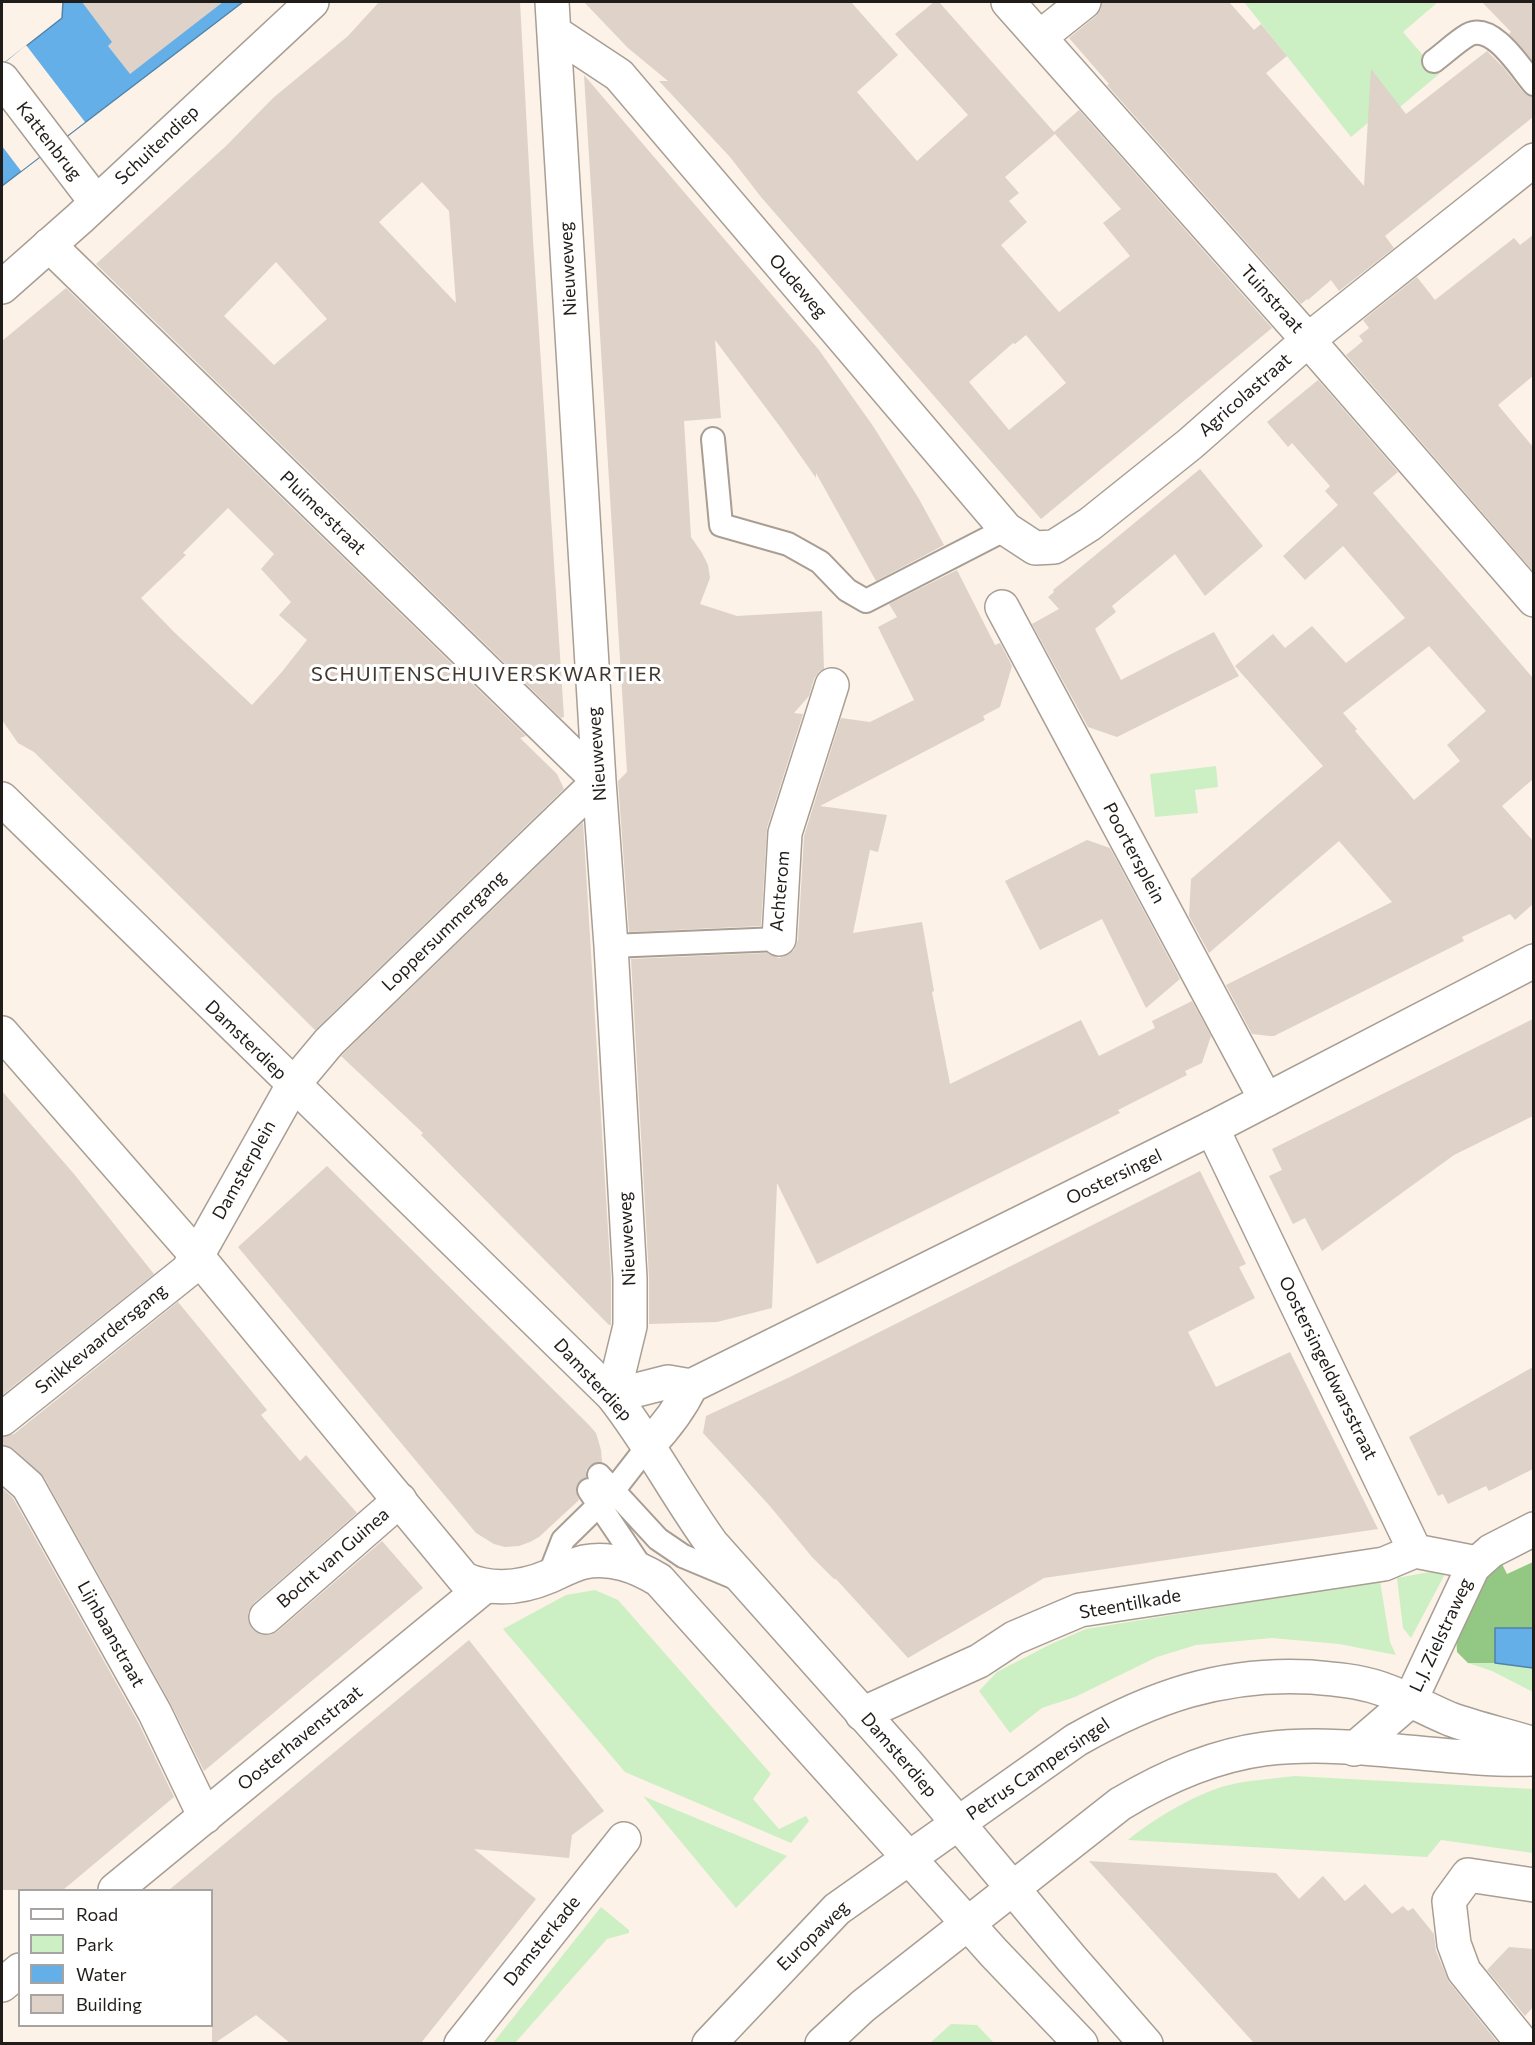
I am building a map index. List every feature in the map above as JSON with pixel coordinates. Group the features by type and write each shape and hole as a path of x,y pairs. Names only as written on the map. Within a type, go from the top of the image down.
{"street":[{"name":"Schuitendiep","path":"2,287 312,2"},
{"name":"Tuinstraat","path":"1008,2 1308,340 1533,600"},
{"path":"1040,37 1084,2"},
{"name":"Oudeweg","path":"553,17 619,75 1006,529 1035,548"},
{"name":"Nieuweweg","path":"553,17 630,1278 630,1326 613,1396"},
{"name":"Kattenbrug","path":"2,79 96,202"},
{"name":"Agricolastraat","path":"1035,548 1054,547 1090,524 1190,444 1308,340 1533,160"},
{"name":"Pluimerstraat","path":"50,245 598,781"},
{"name":"Poortersplein","path":"1002,607 1266,1100"},
{"name":"Achterom","path":"779,939 785,834 832,685"},
{"name":"Loppersummergang","path":"293,1085 329,1042 598,781"},
{"name":"Damsterdiep","path":"2,799 613,1396 648,1446 685,1507 712,1544 906,1762 1146,2043"},
{"name":"Oostersingel","path":"691,1386 1212,1128 1533,961"},
{"path":"2,1032 197,1256 464,1579 485,1586 506,1588 529,1584 567,1567 586,1562 615,1562 642,1570 659,1580 968,1924 1081,2043"},
{"name":"Damsterplein","path":"197,1256 293,1085"},
{"name":"Oostersingeldwarsstraat","path":"1212,1128 1415,1551"},
{"name":"Snikkevaardersgang","path":"2,1419 187,1271 197,1256"},
{"path":"613,1396 668,1382 691,1386 666,1427 648,1446"},
{"name":"Lijnbaanstraat","path":"2,1463 28,1486 155,1713 205,1816"},
{"name":"Bocht van Guinea","path":"266,1617 400,1500"},
{"name":"L.J. Zielstraweg","path":"1354,1749 1410,1701 1468,1576 1477,1563 1491,1551 1533,1529"},
{"path":"1415,1551 1477,1563"},
{"name":"Steentilkade","path":"862,1714 979,1661 1014,1638 1080,1610 1384,1564 1415,1551"},
{"name":"Oosterhavenstraat","path":"117,1889 485,1586"},
{"name":"Petrus Campersingel","path":"958,1823 1077,1740 1116,1717 1157,1700 1201,1687 1245,1679 1290,1676 1335,1679 1378,1687 1452,1719 1533,1744"},
{"path":"822,2043 863,2006 1120,1804 1155,1784 1191,1768 1227,1756 1264,1749 1301,1747 1354,1749 1494,1761 1533,1760"},
{"name":"Europaweg","path":"709,2043 837,1909 958,1823"},
{"name":"Damsterkade","path":"461,2043 624,1839"},
{"path":"1523,2043 1464,1971 1454,1944 1449,1901 1468,1875 1533,1885"},
{"path":"2,1985 18,1972"}],"lane":[{"path":"1434,61 1470,34 1483,32 1495,38 1533,84"},
{"path":"713,439 721,525 788,544 820,562 847,590 866,602 1006,529"},
{"name":"Achterom","path":"611,946 779,939"},
{"path":"549,1576 563,1540 600,1491 648,1446"},
{"path":"600,1491 642,1570"},
{"path":"600,1491 670,1548 683,1556 745,1581"}],"green space":[{"path":"1244,2 1438,2 1403,32 1439,74 1400,107 1375,117 1351,137"},
{"path":"1216,766 1218,787 1195,790 1198,813 1155,817 1150,774"},
{"path":"1501,1562 1507,1574 1533,1562 1533,1628 1495,1628 1495,1663 1468,1663 1457,1652 1456,1634 1484,1582"},
{"path":"1440,1570 1445,1574 1411,1638 1403,1628 1397,1578"},
{"path":"1380,1581 1390,1642 1396,1655 1339,1644 1272,1638 1196,1645 1157,1657 1075,1697 1042,1708 1010,1733 979,1691 997,1672 1086,1629"},
{"path":"595,1590 618,1600 771,1774 753,1799 779,1829 806,1816 809,1821 791,1843 625,1772 503,1629 566,1595"},
{"path":"1468,1663 1495,1663 1533,1668 1533,1692 1492,1671"},
{"path":"1294,1776 1533,1789 1533,1853 1441,1840 1427,1857 1128,1840 1174,1808 1200,1795 1242,1782"},
{"path":"643,1796 787,1856 736,1908"},
{"path":"601,1907 629,1930 629,1933 607,1939 515,2043 493,2043"},
{"path":"951,2024 977,2025 994,2043 930,2043"}],"water":[{"path":"63,2 243,2 2,186 2,65 62,18"},
{"path":"1495,1628 1533,1628 1533,1668 1495,1663"}],"pier":[{"path":"26,45 85,122 21,171 2,146 2,65"}],"building":[{"path":"82,2 223,2 130,74 108,46 112,42"},
{"path":"379,2 520,2 564,717 561,718 96,264 226,146 273,98 348,36","holes":["422,182 449,211 456,303 379,222","276,262 327,319 274,365 224,316"]},
{"path":"584,2 851,2 898,55 857,92 917,161 968,115 895,34 934,2 939,2 1054,132 1079,110 1272,328 1041,519 761,197 730,157 659,81 668,81 628,48","holes":["1055,134 1121,209 1103,223 1130,256 1059,312 1001,245 1027,222 1009,201 1019,193 1005,177","1026,335 1066,383 1009,430 969,382 1013,343 1015,344"]},
{"path":"1102,2 1229,2 1254,30 1261,24 1287,56 1266,73 1364,186 1371,69 1406,114 1487,51 1523,92 1533,97 1533,117 1385,236 1394,248 1339,291 1331,280 1301,304 1107,85 1109,84 1069,38 1096,16 1101,9"},
{"path":"1482,2 1533,2 1533,62 1509,34 1511,32"},
{"path":"584,75 819,350 873,426 919,499 944,545 876,581 816,473 816,478 715,340 721,418 684,421 691,537 708,565 710,578 700,604 737,616 822,611 824,669 814,679 809,696 794,713 803,714 767,828 761,926 629,932 618,781 627,772"},
{"path":"1533,235 1533,376 1498,405 1533,447 1533,571 1346,355 1363,341 1359,336 1369,328 1363,320 1417,277 1435,300 1514,238 1520,245"},
{"path":"66,288 526,736 520,738 557,774 564,789 315,1030 34,752 18,743 2,720 2,341","holes":["228,508 274,554 261,569 291,602 279,615 307,640 252,705 141,598 186,555 183,553"]},
{"path":"1318,380 1398,472 1373,493 1533,678 1533,779 1502,806 1533,841 1533,904 1515,920 1510,914 1462,937 1464,941 1274,1036 1252,1034 1226,985 1392,902 1339,841 1209,953 1189,916 1191,879 1323,766 1235,666 1273,634 1285,648 1312,626 1346,663 1405,618 1343,546 1305,580 1283,556 1338,505 1325,491 1330,486 1292,443 1288,447 1267,422","holes":["1429,646 1486,711 1447,745 1460,761 1414,800 1355,731 1357,729 1343,713"]},
{"path":"1200,469 1263,546 1205,596 1175,554 1112,606 1116,612 1095,629 1121,680 1214,632 1239,676 1117,737 1088,727 1032,624 1059,609 1048,597 1054,592 1053,590"},
{"path":"957,570 995,645 1000,643 1012,666 1000,707 983,716 985,720 820,806 887,815 878,852 870,850 853,933 922,922 934,991 932,992 950,1084 1081,1020 1099,1056 1155,1028 1152,1021 1192,1001 1211,1036 1202,1063 1185,1071 1187,1075 1118,1110 1120,1113 817,1264 777,1183 772,1308 717,1322 649,1324 649,1277 631,959 767,953 779,958 794,950 798,940 804,836 841,718 870,722 914,700 878,627 897,617 889,604"},
{"path":"583,822 611,1279 611,1325 421,1135 423,1133 341,1056"},
{"path":"1087,840 1110,848 1180,979 1146,1008 1102,919 1040,950 1005,881"},
{"path":"1533,1019 1533,1116 1454,1155 1322,1251 1305,1218 1293,1224 1269,1176 1282,1170 1272,1149"},
{"path":"2,1091 74,1174 154,1274 2,1395"},
{"path":"327,1166 596,1433 602,1462 590,1465 586,1470 586,1477 577,1484 576,1492 579,1500 539,1537 530,1542 505,1547 494,1544 476,1533 238,1247"},
{"path":"1200,1171 1246,1264 1239,1267 1255,1298 1188,1332 1216,1387 1290,1352 1378,1529 1044,1578 908,1658 836,1579 812,1557 769,1505 703,1433 706,1416 790,1377"},
{"path":"178,1302 267,1410 261,1415 300,1461 306,1455 357,1513 254,1603 248,1612 248,1620 252,1629 261,1635 270,1635 278,1631 382,1541 423,1588 204,1771 171,1704 44,1477 14,1449 2,1445 2,1437 14,1434"},
{"path":"1533,1367 1533,1469 1489,1491 1486,1486 1448,1504 1443,1494 1438,1496 1409,1437"},
{"path":"2,1488 13,1498 138,1722 174,1797 64,1889 2,1890"},
{"path":"469,1640 604,1811 572,1835 569,1858 474,1849 536,1899 421,2043 290,2043 256,2015 212,2043 213,1889 170,1889"},
{"path":"1089,1861 1276,1873 1299,1899 1323,1876 1345,1901 1365,1884 1392,1914 1403,1906 1408,1911 1413,1908 1434,1934 1436,1951 1449,1982 1498,2043 1254,2043"},
{"path":"1509,1947 1533,1949 1533,2007 1525,2016 1487,1970"}],"district":[{"name":"SCHUITENSCHUIVERSKWARTIER","path":"487,674"}]}
